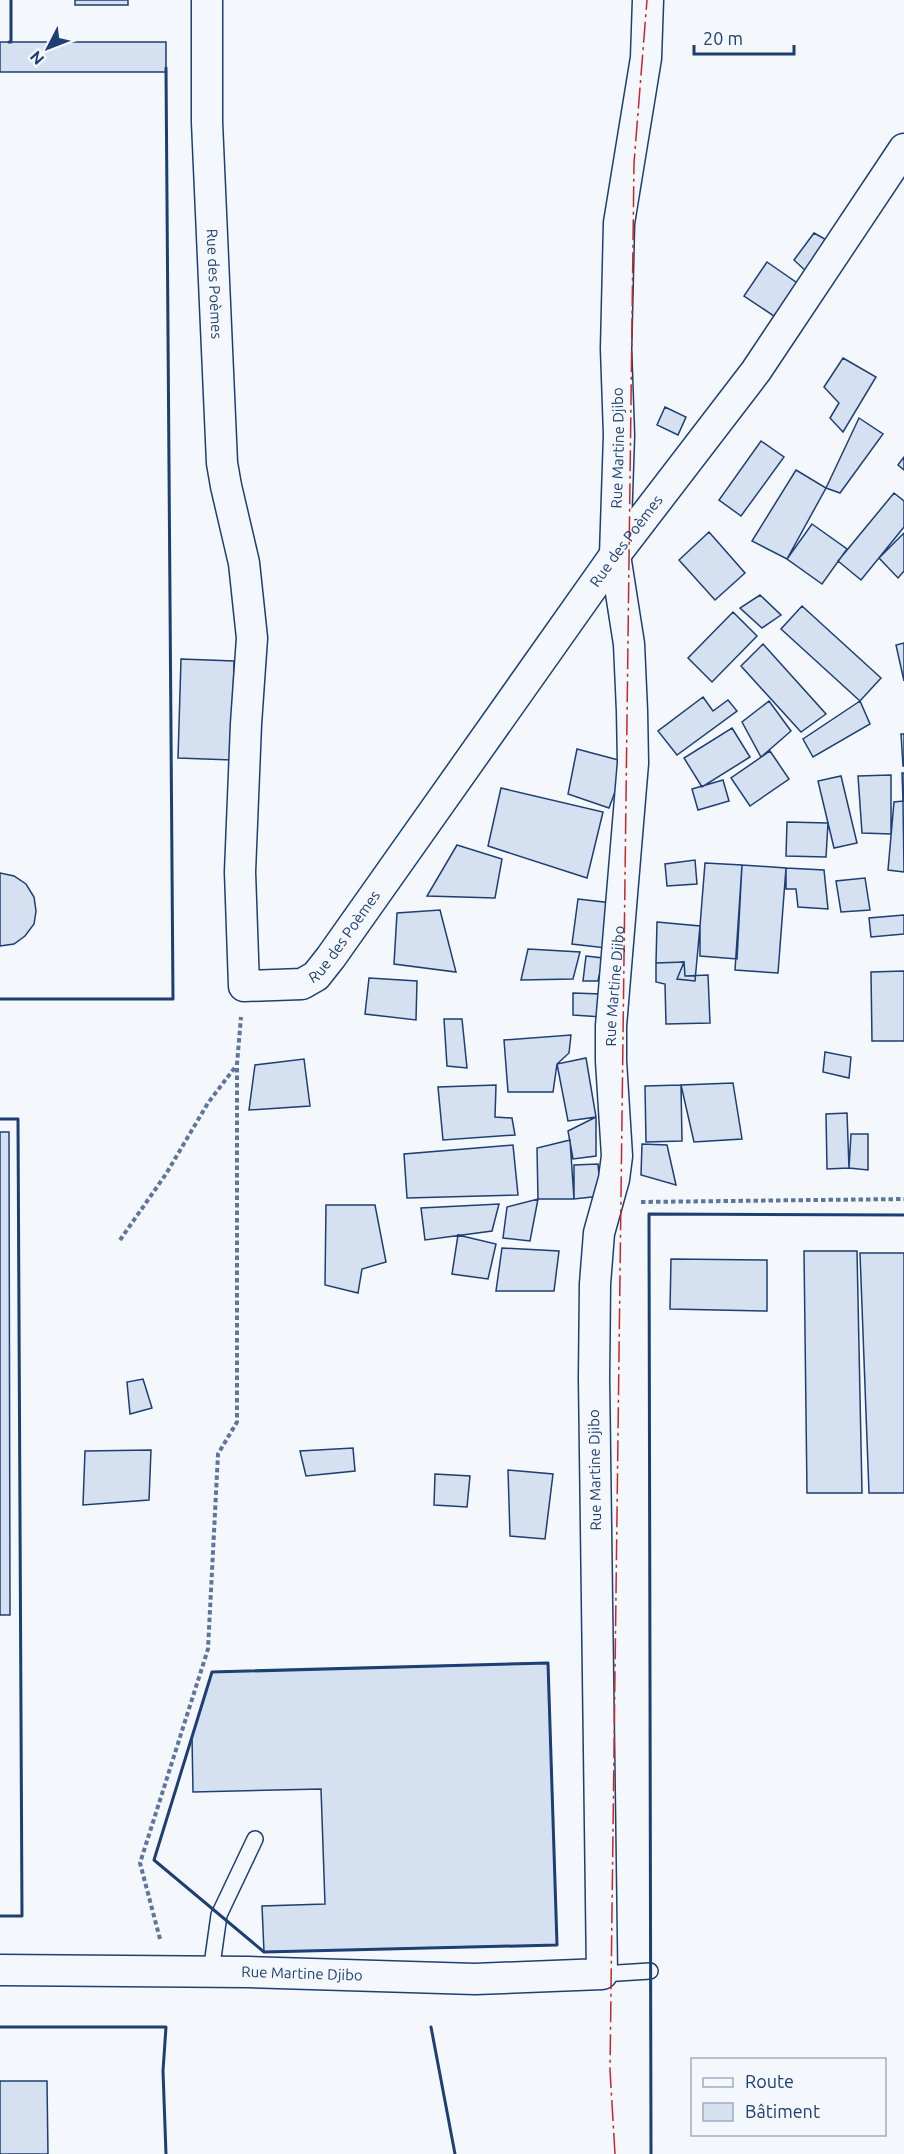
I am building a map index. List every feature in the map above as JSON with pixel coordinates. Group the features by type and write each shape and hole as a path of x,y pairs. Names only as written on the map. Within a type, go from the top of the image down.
{"street":[{"name":"Rue des Poèmes","path":"207,0 207,122 222,463 225,486 244,563 252,638 240,872 244,986 302,984 316,976 615,555 756,371 904,148"},
{"name":"Rue Martine Djibo","path":"0,1970 169,1971 475,1979 602,1974 594,1366 595,1274 599,1233 614,1179 617,1156 610,1026 633,763 629,644 615,555 619,435 616,349 619,223 646,58 648,0"}],"lane":[{"path":"211,1972 219,1915 255,1839"},
{"name":"Rue Martine Djibo","path":"602,1974 650,1971"}],"path":[{"path":"169,1971 140,1863 208,1649 218,1454 237,1422 237,1064 244,986"},
{"path":"120,1240 166,1174 208,1103 237,1064"},
{"path":"607,1202 904,1199"}],"building":[{"path":"75,0 128,0 128,5 75,5"},
{"path":"0,42 166,42 166,72 0,72"},
{"path":"814,233 832,243 809,274 794,260"},
{"path":"767,262 803,287 780,320 744,296"},
{"path":"843,358 876,377 843,432 830,418 839,403 824,387"},
{"path":"665,407 686,417 678,435 657,425"},
{"path":"859,418 883,434 840,493 826,488"},
{"path":"761,441 784,457 741,516 719,500"},
{"path":"904,457 904,470 898,465"},
{"path":"796,470 826,488 787,559 752,541"},
{"path":"894,493 904,501 904,527 861,580 838,561"},
{"path":"812,524 847,549 822,584 787,559"},
{"path":"709,532 745,573 715,600 679,560"},
{"path":"904,533 904,571 898,578 879,558"},
{"path":"760,595 781,615 762,628 740,608"},
{"path":"802,606 881,678 860,701 781,629"},
{"path":"733,612 757,636 712,682 688,658"},
{"path":"904,643 904,681 896,645"},
{"path":"763,644 826,714 801,732 741,666"},
{"path":"181,659 234,661 232,760 178,758"},
{"path":"703,697 713,711 728,700 737,711 677,755 658,731"},
{"path":"769,701 791,731 761,757 742,722"},
{"path":"860,701 870,724 813,757 803,739"},
{"path":"732,728 750,757 702,787 684,758"},
{"path":"901,734 904,734 904,766 903,766"},
{"path":"577,749 626,762 609,808 568,794"},
{"path":"770,751 789,779 750,806 731,778"},
{"path":"902,773 904,773 904,801 903,801"},
{"path":"891,775 891,834 862,833 858,776"},
{"path":"841,776 857,843 834,848 818,781"},
{"path":"723,780 729,801 698,810 692,789"},
{"path":"501,788 603,812 587,878 488,846"},
{"path":"903,801 904,872 888,870 894,802"},
{"path":"787,822 828,823 826,857 786,856"},
{"path":"457,845 502,859 495,898 427,896"},
{"path":"695,860 697,884 667,886 665,864"},
{"path":"705,863 742,865 737,959 700,956"},
{"path":"742,865 786,868 778,973 735,970"},
{"path":"786,868 824,870 828,909 798,907 796,889 786,889"},
{"path":"0,873 14,876 26,884 34,897 36,911 34,924 25,936 14,944 0,946"},
{"path":"865,878 870,910 841,912 836,881"},
{"path":"578,899 612,903 606,948 572,944"},
{"path":"440,910 456,972 394,964 397,913"},
{"path":"904,915 904,934 871,937 869,918"},
{"path":"657,922 700,926 695,981 677,979 684,962 656,963"},
{"path":"528,949 580,952 573,979 521,980"},
{"path":"586,956 603,958 598,981 583,981"},
{"path":"684,962 685,976 708,975 710,1023 666,1024 665,984 656,982 656,963"},
{"path":"904,971 904,1041 872,1041 871,972"},
{"path":"369,978 417,981 416,1020 365,1014"},
{"path":"573,993 601,994 602,1017 573,1015"},
{"path":"444,1019 462,1019 467,1068 447,1066"},
{"path":"571,1035 569,1053 557,1064 553,1092 508,1092 504,1040"},
{"path":"825,1052 851,1057 849,1078 823,1072"},
{"path":"586,1058 596,1117 568,1121 557,1064"},
{"path":"304,1059 310,1106 249,1110 255,1065"},
{"path":"733,1083 742,1139 694,1142 681,1085"},
{"path":"496,1085 495,1117 512,1118 515,1135 443,1140 438,1087"},
{"path":"681,1085 682,1141 646,1142 645,1086"},
{"path":"847,1113 849,1168 827,1169 826,1114"},
{"path":"596,1117 596,1156 573,1159 568,1131"},
{"path":"0,1132 9,1132 10,1615 0,1615"},
{"path":"851,1134 868,1134 868,1170 849,1168"},
{"path":"570,1140 574,1199 538,1199 537,1148"},
{"path":"642,1144 667,1145 676,1185 641,1175"},
{"path":"513,1145 518,1195 407,1198 404,1154"},
{"path":"598,1164 601,1196 574,1199 574,1165"},
{"path":"538,1199 530,1241 503,1238 507,1207"},
{"path":"499,1204 492,1231 425,1240 421,1208"},
{"path":"326,1205 375,1205 386,1262 362,1269 358,1293 325,1285"},
{"path":"458,1235 496,1244 488,1279 452,1274"},
{"path":"502,1248 559,1251 554,1291 496,1291"},
{"path":"804,1251 857,1251 862,1493 807,1493"},
{"path":"860,1253 904,1253 904,1493 869,1493"},
{"path":"671,1259 767,1260 767,1311 670,1309"},
{"path":"143,1379 152,1408 130,1414 127,1382"},
{"path":"353,1448 355,1471 306,1476 300,1451"},
{"path":"151,1450 149,1500 83,1505 85,1451"},
{"path":"508,1470 553,1474 545,1539 510,1536"},
{"path":"435,1474 470,1476 467,1507 434,1505"},
{"path":"548,1663 557,1945 264,1952 262,1906 325,1904 321,1789 193,1792 192,1737 212,1672"},
{"path":"0,2081 47,2081 48,2154 0,2154"}],"wall":[{"path":"9,42 11,42 11,0"},
{"path":"0,999 173,999 166,68"},
{"path":"0,1119 18,1119 22,1916 0,1916"},
{"path":"651,2154 649,1214 904,1215"},
{"path":"548,1663 557,1945 264,1952 154,1860 212,1672 548,1663"},
{"path":"0,2027 166,2027 163,2071 166,2154"},
{"path":"431,2027 455,2154"}],"power":[{"path":"615,2154 610,2070 634,163 647,0"}]}
